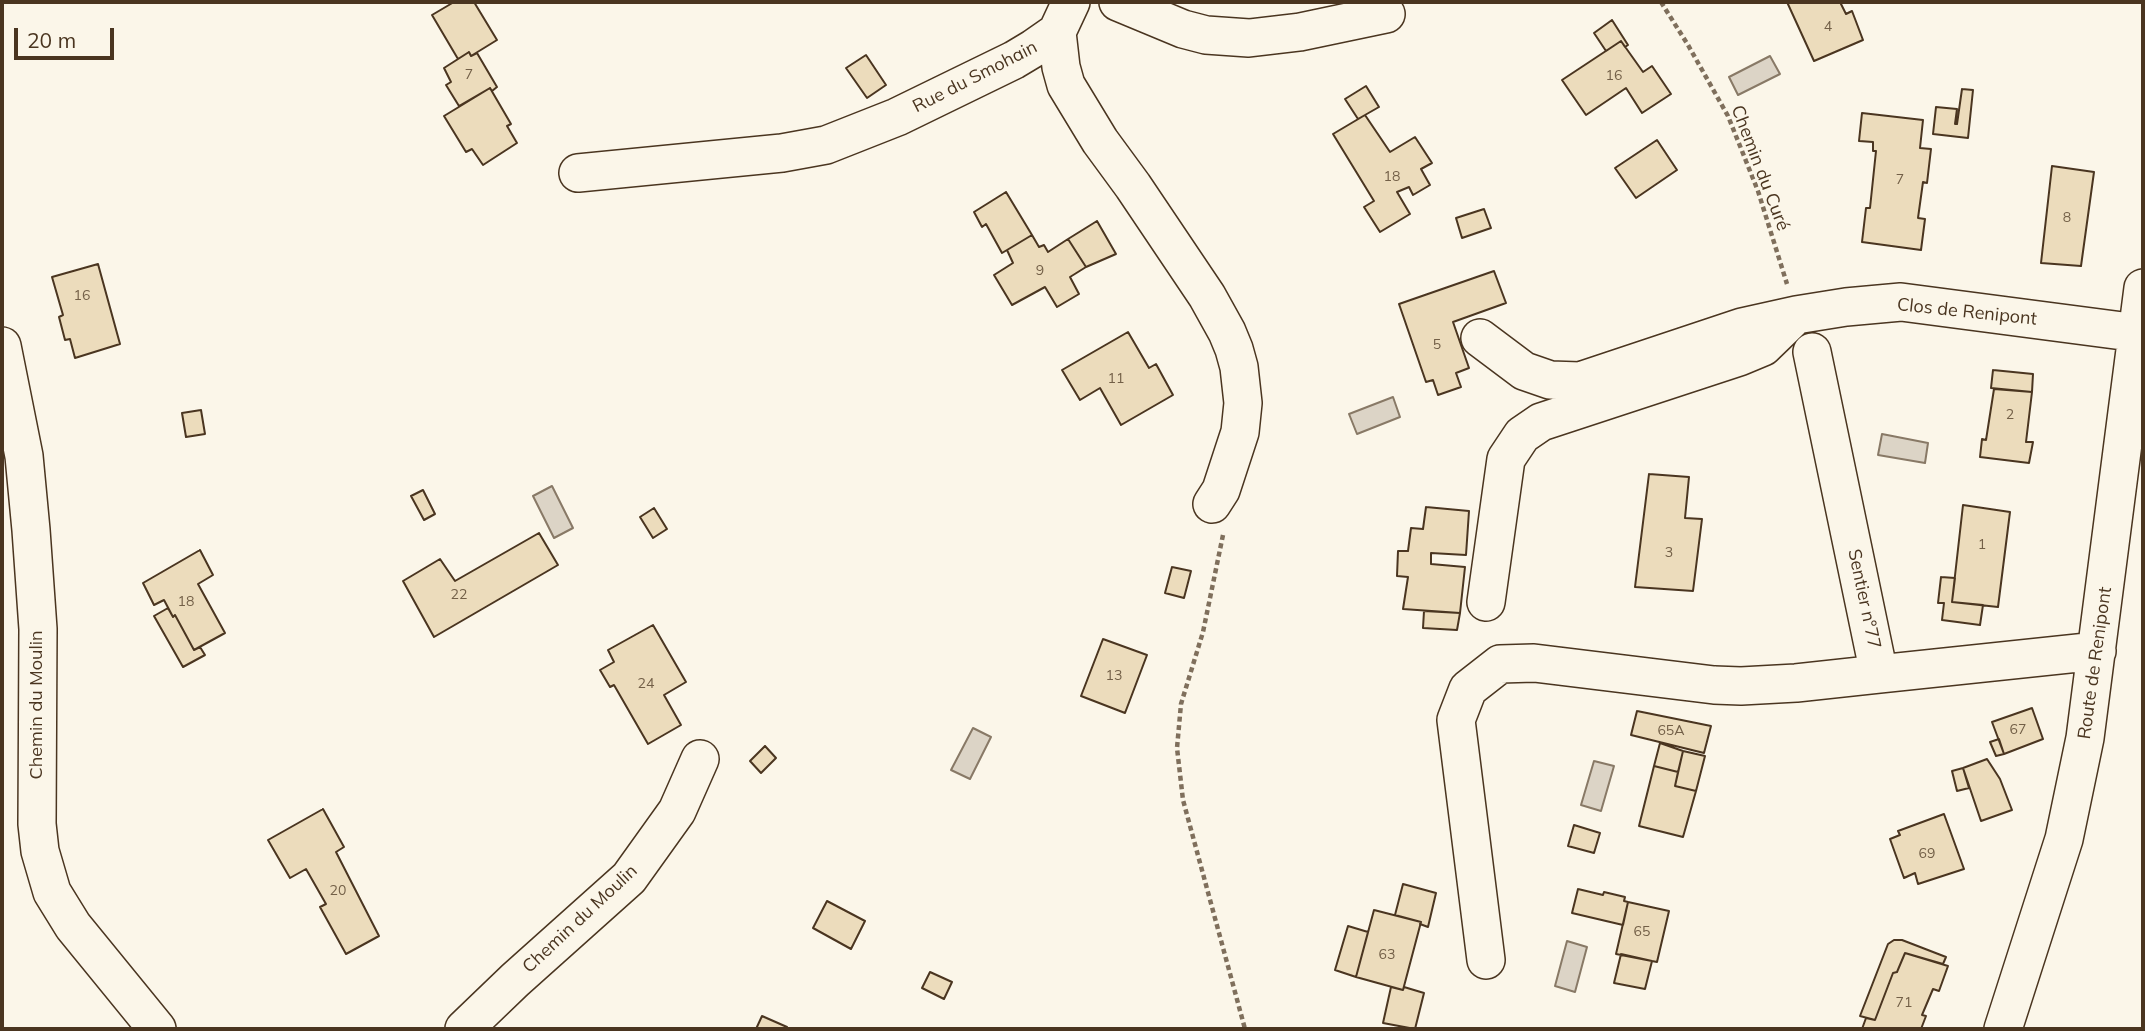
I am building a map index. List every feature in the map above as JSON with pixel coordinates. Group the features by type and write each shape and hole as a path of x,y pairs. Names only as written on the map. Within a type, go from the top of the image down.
{"street":[{"path":"1118,2 1184,29 1206,35 1249,38 1300,32 1386,14"},
{"name":"Rue du Smohain","path":"578,173 782,153 826,145 897,117 1014,60 1034,48 1064,17"},
{"name":"Rue du Smohain","path":"1064,17 1061,67 1066,85 1100,141 1207,296 1234,349 1243,403 1240,432 1221,490 1219,513"},
{"name":"Route de Renipont","path":"2003,1029 2019,986 2063,839 2085,738 2143,288"},
{"name":"Clos de Renipont","path":"1480,338 1524,371 1550,380 1580,381 1742,327 1796,314 1901,302 2138,333"},
{"path":"1486,602 1506,459 1522,435 1541,422 1763,347 1796,314"},
{"name":"Chemin du Moulin","path":"2,346 23,456 31,530 38,629 37,824 40,852 52,892 73,926 157,1029"},
{"name":"Sentier n°77","path":"1812,352 1879,674 2097,651"},
{"path":"1486,960 1456,720 1468,689 1500,664 1534,663 1741,687 1879,674"},
{"name":"Chemin du Moulin","path":"464,1029 629,878 677,811 700,759"}],"path":[{"name":"Chemin du Curé","path":"1661,2 1728,116 1758,191 1796,314"},
{"path":"1219,513 1203,632 1181,704 1177,748 1186,814 1244,1029"}],"shaded area":[{"path":"1770,56 1780,74 1738,95 1729,77"},
{"path":"1393,397 1400,417 1357,434 1349,414"},
{"path":"1882,434 1928,443 1925,463 1878,455"},
{"path":"552,486 573,528 554,538 533,496"},
{"path":"973,728 991,737 970,779 951,770"},
{"path":"1594,761 1614,766 1601,811 1581,805"},
{"path":"1567,941 1587,947 1575,992 1555,986"}],"building":[{"path":"454,2 474,2 497,40 471,56 469,52 458,59 432,15"},
{"path":"1787,2 1840,2 1846,14 1852,11 1863,40 1814,61"},
{"path":"1612,20 1628,45 1625,47 1621,41 1606,51 1594,33"},
{"path":"1621,41 1643,72 1652,66 1671,94 1642,113 1626,88 1586,115 1562,80"},
{"path":"469,52 471,56 477,53 497,87 492,91 490,88 459,106 446,85 451,82 444,68"},
{"path":"866,55 886,85 867,98 846,68"},
{"path":"1366,86 1379,107 1358,119 1345,99"},
{"path":"490,88 511,124 507,126 517,143 483,165 472,149 466,152 444,116"},
{"path":"1962,89 1973,90 1968,138 1933,134 1936,107 1957,109 1957,124"},
{"path":"1862,113 1923,120 1920,148 1931,149 1927,183 1923,182 1918,218 1925,219 1921,250 1862,242 1866,208 1870,208 1876,151 1873,151 1873,142 1859,141"},
{"path":"1365,115 1390,152 1415,137 1432,163 1421,169 1430,185 1413,195 1409,187 1397,192 1410,214 1380,232 1364,207 1374,201 1333,134"},
{"path":"1657,140 1677,170 1636,198 1615,168"},
{"path":"2052,166 2094,172 2081,266 2041,263"},
{"path":"1006,192 1032,235 1002,253 986,224 982,227 974,212"},
{"path":"1484,209 1491,228 1462,238 1456,218"},
{"path":"1097,221 1116,254 1086,267 1068,239"},
{"path":"1032,235 1039,247 1044,245 1048,252 1068,239 1086,267 1070,277 1079,294 1057,307 1045,287 1012,305 994,275 1013,263 1007,250"},
{"path":"98,264 120,344 75,358 70,339 65,340 59,317 63,315 52,277"},
{"path":"1494,271 1506,303 1453,322 1469,368 1456,373 1461,387 1438,395 1433,380 1426,382 1399,304"},
{"path":"1128,332 1149,368 1156,364 1173,395 1121,425 1100,388 1080,400 1062,370"},
{"path":"1993,370 2033,374 2032,392 1991,388"},
{"path":"1994,389 2032,392 2026,442 2033,442 2029,463 1980,457 1982,439 1986,440"},
{"path":"201,410 205,434 186,437 182,413"},
{"path":"1649,474 1689,477 1685,518 1702,519 1693,591 1635,587"},
{"path":"423,490 435,514 424,520 411,496"},
{"path":"1963,505 2010,512 1998,607 1952,602"},
{"path":"1426,507 1469,511 1466,555 1431,553 1431,564 1465,567 1460,613 1403,609 1408,577 1397,576 1398,551 1408,551 1411,528 1423,529"},
{"path":"654,508 667,529 653,538 640,517"},
{"path":"539,533 558,565 434,637 403,581 440,559 455,581"},
{"path":"200,550 213,575 198,584 225,633 194,650 164,600 154,605 143,583"},
{"path":"1172,567 1191,571 1184,598 1165,593"},
{"path":"1941,577 1955,578 1952,602 1983,605 1980,625 1942,620 1944,603 1938,603"},
{"path":"168,608 173,617 175,615 194,650 200,647 205,655 183,667 154,616"},
{"path":"1424,611 1460,613 1457,630 1423,628"},
{"path":"653,625 686,682 664,695 681,725 648,744 614,685 610,687 600,670 614,662 608,650"},
{"path":"1103,639 1147,655 1125,713 1081,696"},
{"path":"2032,708 2043,739 2004,754 1992,722"},
{"path":"1637,711 1711,726 1704,753 1631,735"},
{"path":"1999,739 2004,754 1996,756 1990,742"},
{"path":"1660,743 1683,751 1678,772 1654,766"},
{"path":"765,746 776,758 761,773 750,761"},
{"path":"1683,751 1705,756 1696,791 1675,786"},
{"path":"1987,759 2000,779 2012,810 1981,821 1963,768"},
{"path":"1654,766 1678,772 1675,786 1696,791 1683,837 1639,826"},
{"path":"1963,768 1969,788 1957,791 1952,771"},
{"path":"323,809 344,847 336,852 379,936 346,954 320,907 326,904 306,869 290,878 268,840"},
{"path":"1944,814 1964,869 1918,884 1915,873 1904,878 1890,839 1900,835 1898,831"},
{"path":"1574,825 1600,833 1594,853 1568,846"},
{"path":"1403,884 1436,893 1428,927 1420,924 1421,922 1395,915"},
{"path":"1578,889 1625,897 1624,901 1628,902 1623,925 1572,913"},
{"path":"827,901 865,921 851,949 813,928"},
{"path":"1628,902 1669,911 1657,962 1616,954"},
{"path":"1374,910 1421,922 1403,990 1356,977"},
{"path":"1348,926 1368,932 1356,977 1335,970"},
{"path":"1894,940 1902,940 1946,957 1943,964 1905,953 1897,972 1893,973 1875,1020 1860,1016 1888,944"},
{"path":"1905,953 1948,966 1939,991 1933,989 1922,1015 1926,1016 1921,1029 1862,1029 1866,1018 1875,1020 1893,973 1897,972"},
{"path":"1621,954 1652,961 1645,989 1614,983"},
{"path":"930,972 952,982 944,999 922,988"},
{"path":"1391,987 1403,990 1404,987 1424,993 1415,1029 1383,1023"},
{"path":"762,1016 787,1027 756,1029"}]}
